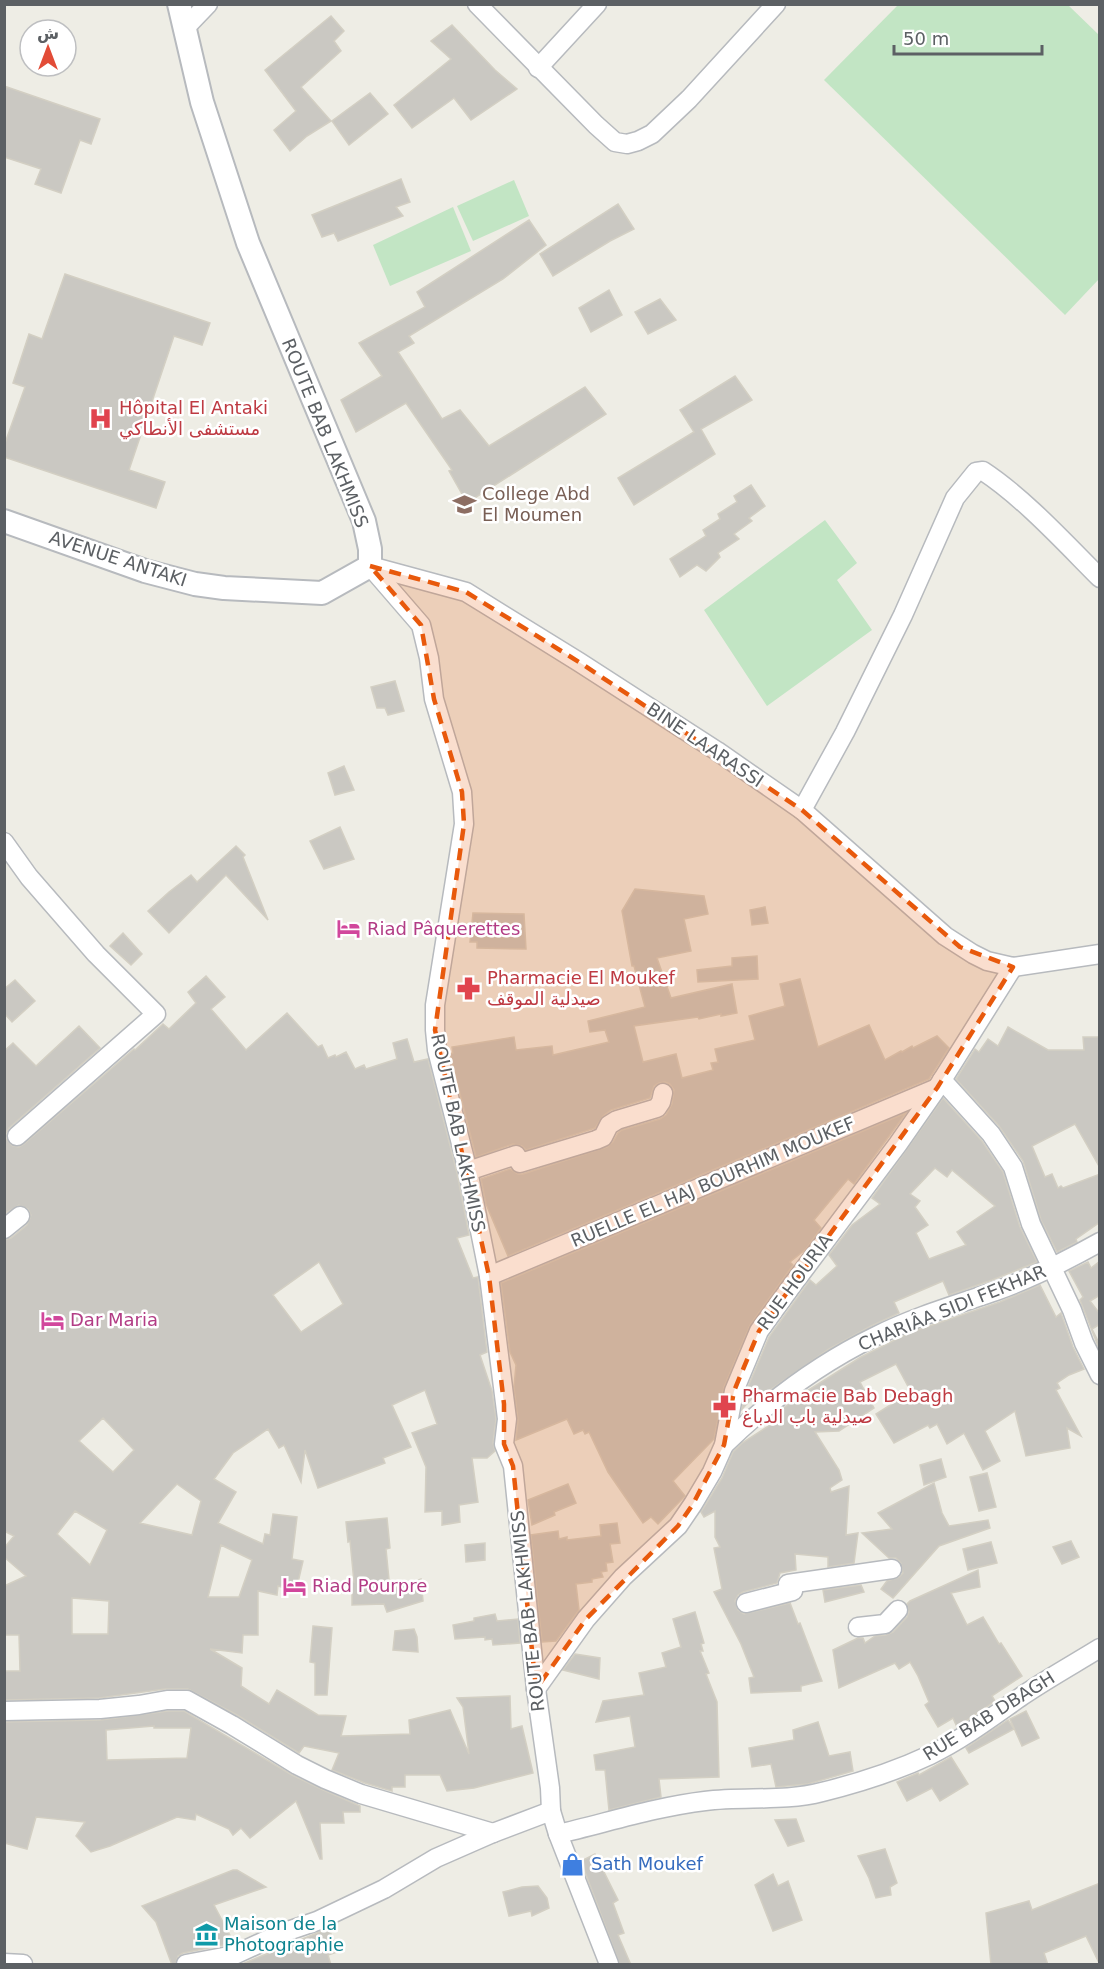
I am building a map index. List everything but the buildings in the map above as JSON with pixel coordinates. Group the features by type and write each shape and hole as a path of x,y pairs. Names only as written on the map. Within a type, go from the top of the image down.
{"street":[{"name":"ROUTE BAB LAKHMISS","path":"179,4 202,102 248,243 364,521 370,549 370,566 421,625 429,658 434,699 462,792 464,824 435,1019 437,1050 468,1171 489,1276 507,1419 504,1444 513,1466 551,1811 609,1965"},
{"path":"184,30 208,4"},
{"path":"477,4 538,68 615,142 627,144 652,134 689,99 776,4"},
{"path":"538,68 597,4"},
{"path":"802,810 903,615 955,498 976,471 983,471 998,481 1100,579"},
{"name":"AVENUE ANTAKI","path":"4,521 145,571 195,585 322,593 370,566"},
{"name":"BINE LAARASSI","path":"370,566 466,592 677,726 802,810 960,947 987,961 1013,967"},
{"path":"4,842 29,877 96,954 156,1014 17,1136"},
{"path":"1013,967 1100,954"},
{"name":"RUE HOURIA","path":"536,1689 586,1618 623,1577 678,1526 712,1473 724,1445 734,1391 759,1331 940,1084 1013,967"},
{"path":"940,1084 991,1134 1009,1159 1031,1224 1100,1375"},
{"name":"RUELLE EL HAJ BOURHIM MOUKEF","path":"489,1276 940,1084"},
{"path":"468,1171 516,1155 520,1163 596,1140 603,1137 609,1125 617,1120 657,1108 662,1102 663,1093"},
{"path":"4,1229 20,1216"},
{"name":"CHARIÂA SIDI FEKHAR","path":"724,1445 748,1422 837,1357 867,1341 950,1305 1051,1269 1100,1242"},
{"path":"746,1603 790,1587 892,1569"},
{"path":"858,1627 885,1624 898,1610"},
{"name":"RUE BAB DBAGH","path":"558,1834 666,1808 706,1801 792,1798 820,1793 877,1776 947,1746 1031,1690 1100,1648"},
{"path":"4,1711 100,1709 167,1700 187,1700 325,1779 361,1794 493,1833"},
{"path":"186,1965 234,1955 282,1933 317,1922 384,1889 436,1858 551,1811"},
{"path":"4,1963 23,1965"}],"highlighted area":[{"path":"370,566 466,592 579,662 802,810 960,947 1013,967 937,1088 759,1331 734,1391 724,1445 693,1504 678,1526 586,1619 536,1689 513,1466 504,1444 504,1404 489,1276 435,1030 464,824 462,792 434,699 421,625"}],"green space":[{"path":"898,5 1068,5 1099,35 1099,279 1065,315 824,80"},
{"path":"514,180 529,216 473,241 457,206"},
{"path":"453,207 471,251 390,286 373,245"},
{"path":"825,520 857,563 837,580 872,630 767,706 704,610"}],"place":[{"name":"Hôpital El Antaki مستشفى الأنطاكي","path":"101,418"},
{"name":"College Abd El Moumen","path":"464,504"},
{"name":"Riad Pâquerettes","path":"349,929"},
{"name":"Pharmacie El Moukef صيدلية الموقف","path":"469,988"},
{"name":"Dar Maria","path":"52,1320"},
{"name":"Pharmacie Bab Debagh صيدلية باب الدباغ","path":"724,1406"},
{"name":"Riad Pourpre","path":"294,1586"},
{"name":"Sath Moukef","path":"573,1864"},
{"name":"Maison de la Photographie","path":"206,1934"}]}
